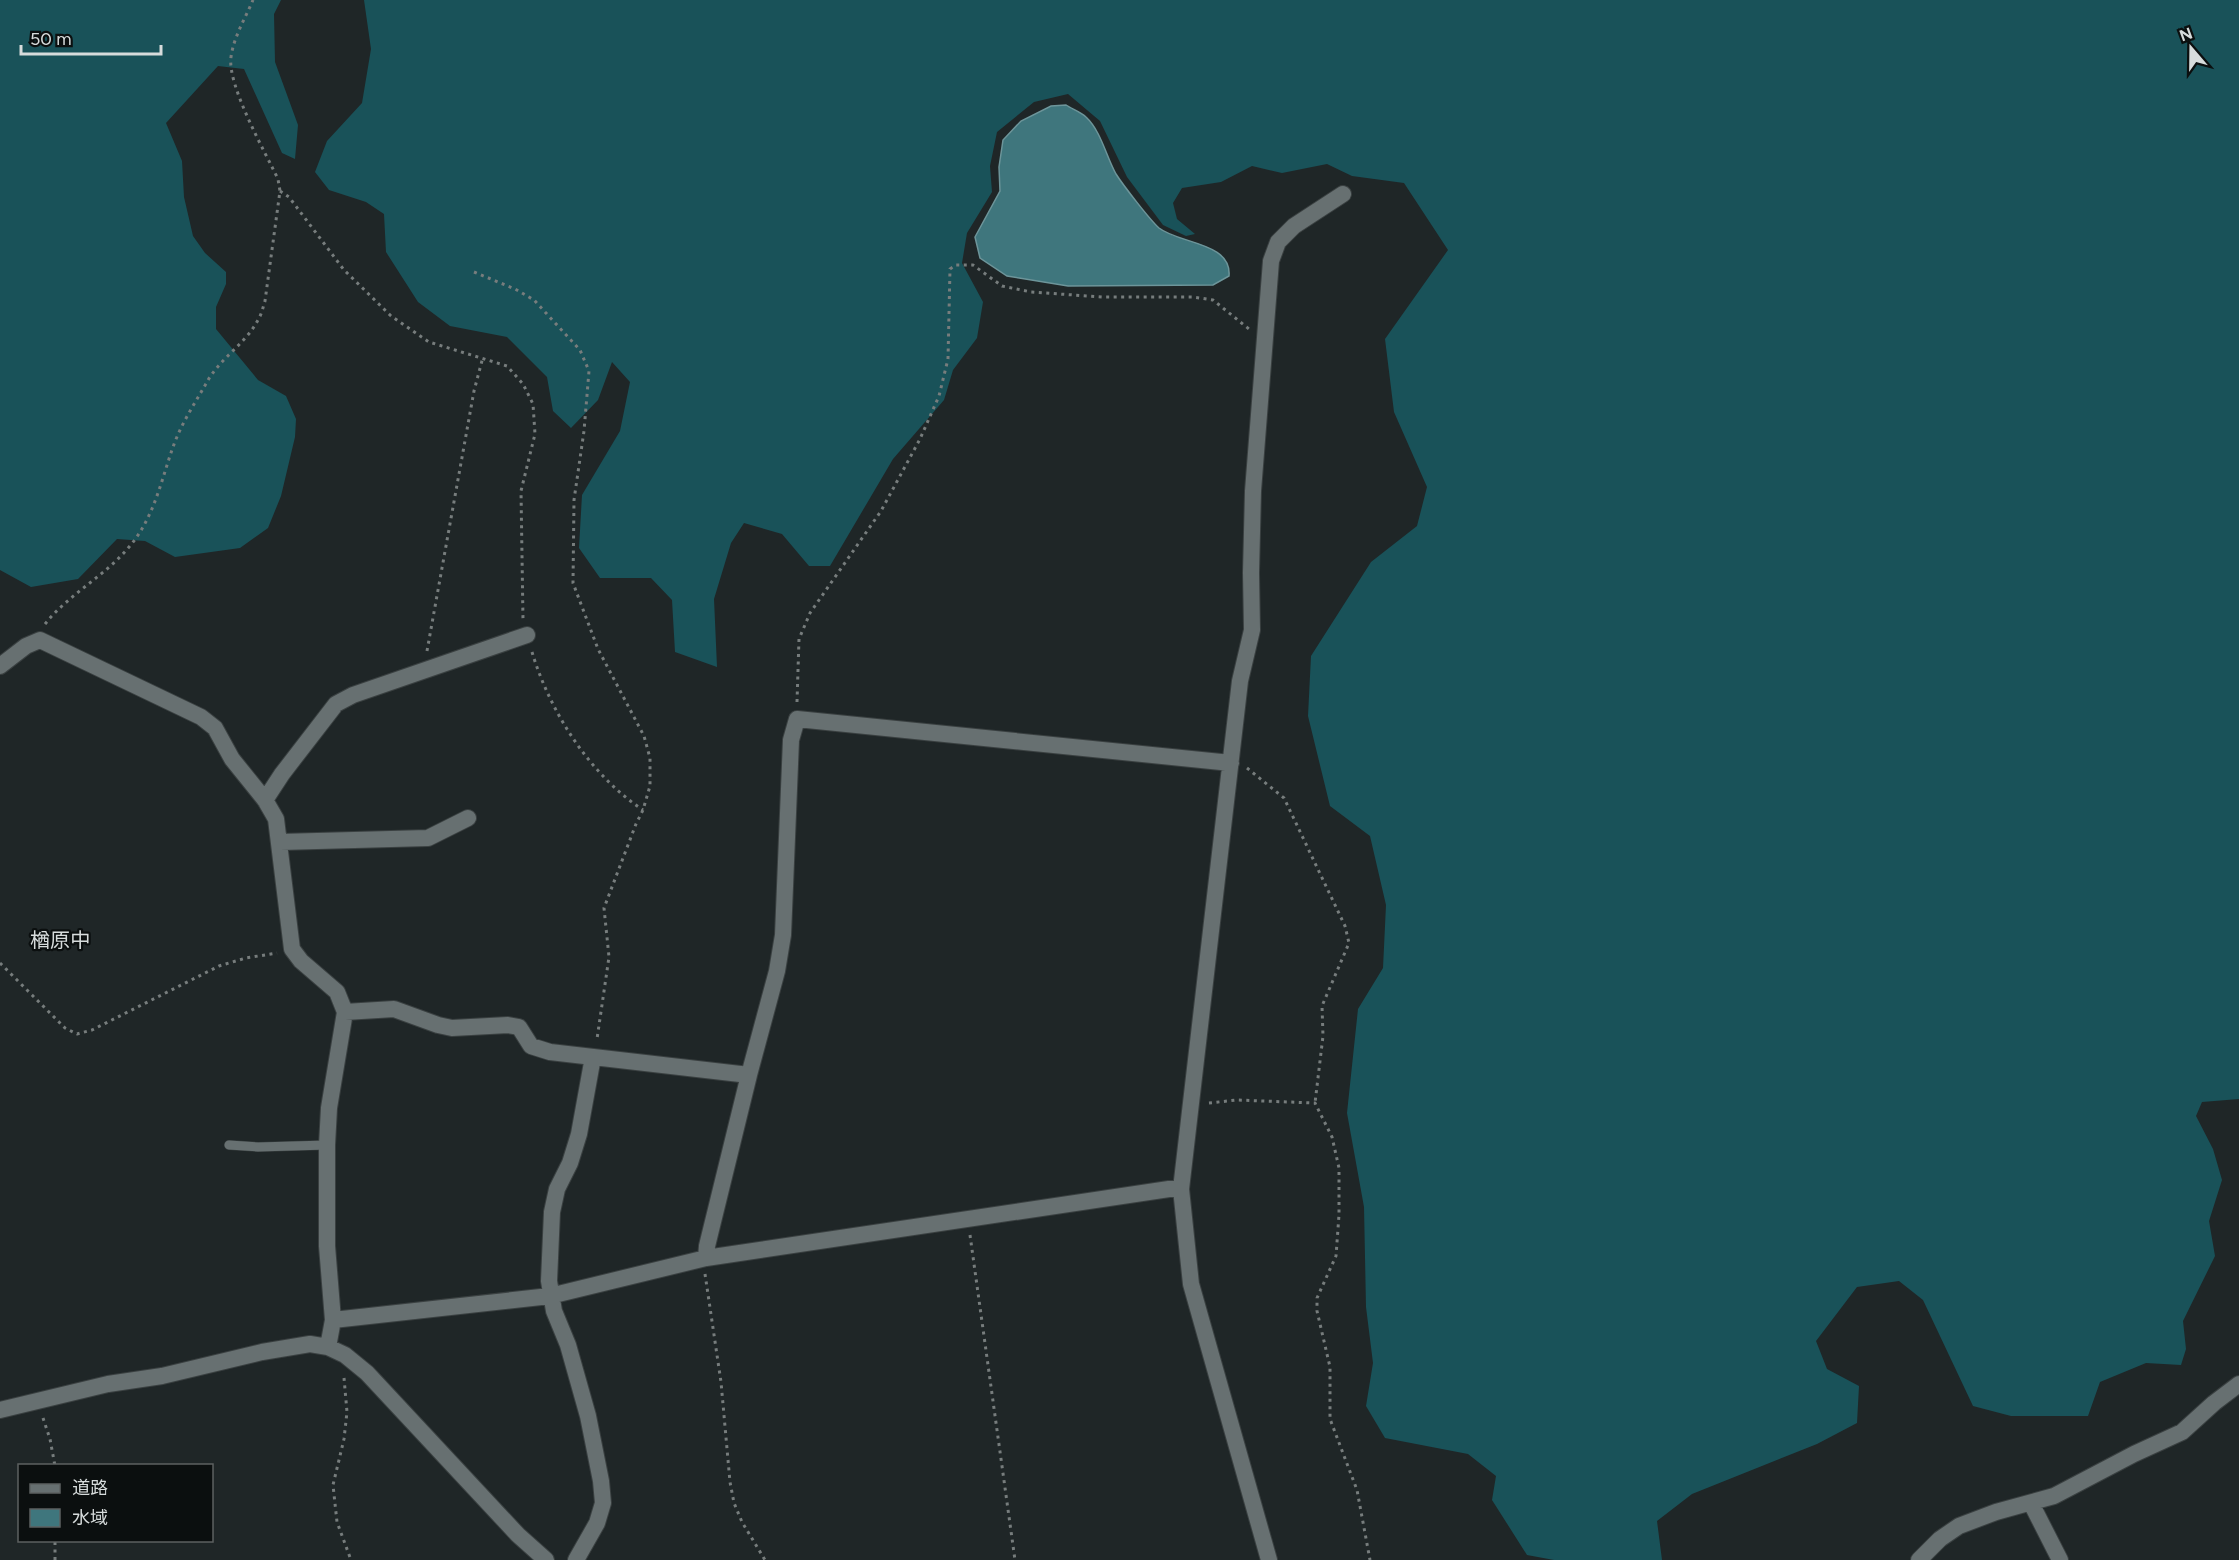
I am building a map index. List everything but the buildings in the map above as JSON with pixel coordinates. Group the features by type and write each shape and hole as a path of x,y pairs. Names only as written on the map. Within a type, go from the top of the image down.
{"street":[{"path":"1269,1560 1191,1284 1181,1190 1240,681 1252,630 1253,491 1271,261 1278,242 1293,226 1343,194"},
{"path":"265,800 336,704 353,695 527,635"},
{"path":"0,666 26,646 40,640 201,717 215,728 232,759 265,800 276,819 292,949 301,961 337,992 345,1011 329,1108 327,1145 327,1246 333,1320 328,1347"},
{"path":"706,1258 707,1245 777,970 783,936 791,740 797,719 1231,763"},
{"path":"280,842 428,838 468,818"},
{"path":"345,1011 394,1008 452,1028 508,1024 519,1027 531,1046 550,1052 749,1075"},
{"path":"576,1560 597,1523 603,1503 601,1481 585,1406 568,1345 550,1296 552,1212 557,1189 570,1163 579,1134 593,1057"},
{"path":"333,1320 550,1296 706,1258 1169,1189 1181,1190"},
{"path":"0,1410 108,1384 181,1372 262,1352 310,1344 328,1347 345,1355 367,1373 518,1535 546,1560"},
{"path":"1918,1560 1940,1539 1959,1526 1996,1512 2054,1496 2182,1432 2239,1384"},
{"path":"2031,1503 2060,1560"}],"lane":[{"path":"229,1145 258,1147 327,1145"}],"path":[{"path":"40,640 44,625 55,612 113,564 129,547 146,523 174,445 192,409 213,372 260,318 265,301 280,191 278,179 236,88 231,60 236,37 253,0"},
{"path":"280,191 290,197 344,270 391,316 429,342 507,366 523,384 533,404 535,434 521,491 523,621 540,681 578,748 632,803 643,810"},
{"path":"797,719 799,639 810,613 881,511 920,439 939,396 948,359 950,269 956,265 973,265 1002,286 1031,292 1102,297 1193,297 1213,300 1251,329 1265,333"},
{"path":"474,272 515,289 534,300 580,350 589,371 584,431 574,500 573,583 598,649 644,736 650,758 651,786 604,908 609,957 604,1001 593,1057"},
{"path":"427,670 425,660 474,391 483,357"},
{"path":"1231,763 1245,767 1284,798 1345,926 1349,944 1322,1006 1323,1036 1315,1103 1332,1137 1339,1168 1339,1215 1336,1256 1317,1298 1317,1311 1330,1367 1330,1419 1357,1490 1370,1560"},
{"path":"0,963 65,1028 77,1034 92,1030 219,966 292,949"},
{"path":"1192,1104 1237,1100 1315,1103"},
{"path":"968,1220 1015,1560"},
{"path":"706,1258 705,1274 721,1382 734,1503 742,1522 765,1560"},
{"path":"345,1355 347,1413 344,1439 333,1485 337,1522 351,1560"},
{"path":"37,1402 50,1439 55,1464"},
{"path":"55,1542 55,1560"}],"shaded area":[{"path":"0,0 281,0 274,14 275,62 298,125 295,159 282,153 244,69 218,66 166,123 182,161 184,197 193,236 205,253 226,272 226,284 216,307 216,329 258,380 286,396 296,419 295,437 281,496 268,528 240,548 175,557 145,541 117,539 78,579 31,587 0,570"},
{"path":"364,0 2239,0 2239,1099 2202,1102 2196,1116 2213,1149 2222,1180 2209,1221 2215,1256 2183,1321 2186,1349 2181,1365 2146,1363 2100,1382 2088,1416 2011,1416 1973,1406 1923,1300 1899,1281 1857,1287 1816,1341 1827,1369 1859,1386 1857,1423 1817,1444 1692,1494 1657,1521 1662,1560 1554,1560 1527,1555 1492,1500 1496,1476 1468,1454 1385,1438 1366,1406 1373,1363 1366,1307 1364,1207 1347,1113 1358,1009 1383,968 1386,905 1370,836 1330,806 1308,716 1311,656 1371,562 1417,526 1427,487 1394,412 1385,339 1448,250 1404,183 1352,176 1327,164 1282,173 1252,166 1221,182 1182,188 1173,203 1177,219 1195,234 1186,236 1163,225 1127,177 1100,121 1068,94 1034,102 997,132 990,166 992,192 967,233 962,263 983,302 977,338 953,370 944,400 893,459 830,566 809,566 782,534 744,523 731,543 714,599 717,667 675,652 672,600 651,578 600,578 579,548 582,495 620,431 630,382 612,362 598,400 571,428 553,411 547,377 507,337 450,326 418,302 386,252 384,214 366,202 329,190 315,172 327,141 362,103 371,49"}],"water":[{"path":"1066,105 1084,115 1091,123 1116,174 1155,224 1168,233 1203,245 1222,256 1228,265 1229,276 1213,285 1068,286 1007,276 980,258 975,237 1000,191 999,167 1003,140 1021,121 1051,106"}],"district":[{"name":"楢原中","path":"60,940"}]}
